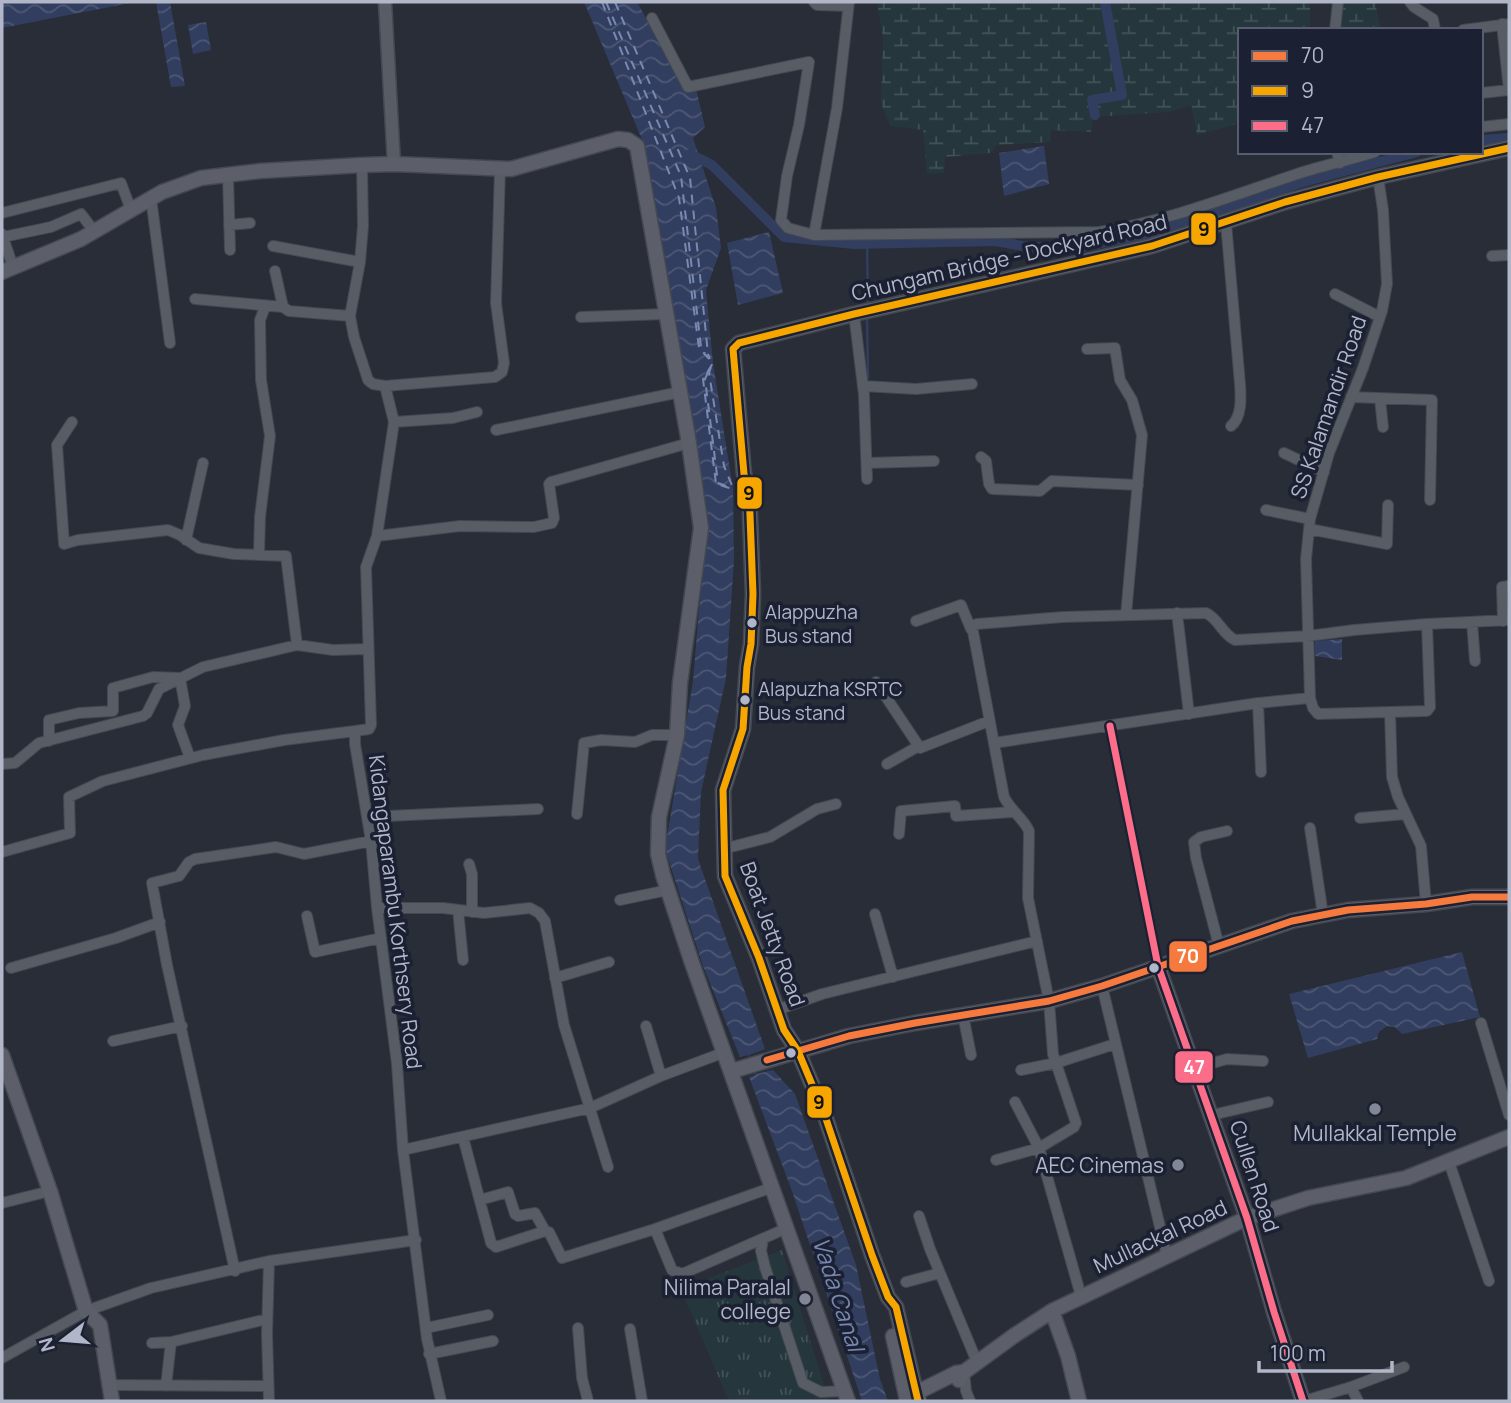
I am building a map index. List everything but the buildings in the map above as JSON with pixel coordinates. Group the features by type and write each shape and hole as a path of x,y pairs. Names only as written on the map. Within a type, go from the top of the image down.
{"main road":[{"path":"7,269 71,243 181,184 228,175 362,165 500,169 523,166 618,139 628,140 637,146 689,443 701,528 680,683 677,735 659,817 658,854 668,890 846,1396"},
{"name":"Chungam Bridge - Dockyard Road","path":"1483,154 1509,148"},
{"name":"Chungam Bridge - Dockyard Road","path":"734,360 733,349 739,343 1152,246 1285,202 1378,177 1482,154"},
{"name":"Boat Jetty Road","path":"734,360 744,474 749,489 753,594 743,729 723,790 725,876 784,1030 798,1051 824,1113 888,1297 887,1312 913,1399"},
{"path":"732,1071 849,1036 1049,1001 1102,986 1293,921 1348,910 1426,904 1472,897 1509,897"},
{"name":"Cullen Road","path":"1158,966 1247,1218 1303,1401"},
{"path":"2,1055 6,1074 50,1191 86,1311 100,1325 112,1401"},
{"name":"Mullackal Road","path":"913,1399 956,1373 964,1372 1052,1311 1247,1218 1308,1198 1406,1178 1509,1137"},
{"path":"1052,1311 1068,1356 1079,1401"}],"street":[{"path":"386,2 394,164"},
{"path":"814,2 817,5 848,4 837,108 814,235"},
{"path":"1335,28 1338,2"},
{"path":"1410,2 1414,8 1433,19 1435,28"},
{"path":"652,18 688,87 809,62 781,220 788,228 814,235 1099,232 1175,216 1338,157 1360,154"},
{"path":"1477,28 1506,24 1509,90 1483,93"},
{"path":"1483,127 1509,124"},
{"path":"362,165 363,226 360,262 350,316 368,380 373,384 386,386 495,377 502,372 504,347 496,303 500,169"},
{"path":"228,175 230,250"},
{"name":"SS Kalamandir Road","path":"1310,698 1306,559 1309,524 1324,472 1380,317 1387,284 1383,210 1378,177"},
{"path":"2,213 121,183 131,210"},
{"path":"151,198 170,343"},
{"path":"7,269 2,235 51,227 81,214 94,231"},
{"path":"229,225 250,223"},
{"path":"1226,223 1241,397 1236,422 1231,426"},
{"path":"273,246 360,262"},
{"path":"1492,256 1509,255"},
{"path":"275,271 283,307"},
{"path":"1335,294 1380,317"},
{"path":"195,299 350,316"},
{"path":"259,554 260,517 270,436 261,380 261,320 265,307"},
{"path":"581,317 666,314"},
{"path":"854,314 863,386 867,479"},
{"path":"1087,349 1115,348 1120,380 1132,400 1142,435 1126,615"},
{"path":"863,386 916,389 972,384"},
{"name":"Kidangaparambu Korthsery Road","path":"386,386 394,422 377,537 366,567 371,725 369,729 355,731 358,769 371,841 397,1064 403,1150 429,1354 441,1401"},
{"path":"496,430 680,392"},
{"path":"1351,397 1432,400 1430,500"},
{"path":"1380,399 1382,428"},
{"path":"394,422 453,418 477,412"},
{"path":"72,422 57,445 64,544 167,530 199,548 234,554 286,556 297,645"},
{"path":"377,537 460,526 534,527 552,523 554,518 549,484 551,482 689,443"},
{"path":"1284,453 1324,472"},
{"path":"982,457 986,461 992,489 1040,491 1052,481 1138,485"},
{"path":"868,463 934,461"},
{"path":"186,540 203,463"},
{"path":"1266,510 1387,544 1388,505"},
{"path":"971,629 977,624 1177,613 1210,615 1230,638 1235,640 1308,636 1427,624 1506,620 1502,587 1509,586"},
{"path":"916,621 961,605 971,629 1004,797 1012,813 1029,831 1028,898 1049,1001 1056,1063 1076,1123 1074,1127 1039,1148 996,1160"},
{"path":"1177,613 1189,714"},
{"path":"1472,622 1475,661"},
{"path":"994,744 1258,703 1310,698 1318,714 1427,711 1430,708 1427,624"},
{"path":"2,764 15,763 39,743 143,716 159,689 203,667 297,645 333,650 367,649"},
{"path":"49,741 49,720 79,713 113,710 113,688 153,677 180,678"},
{"path":"180,678 185,706 178,725 190,758"},
{"path":"877,682 917,747"},
{"path":"1258,703 1261,772"},
{"path":"1390,712 1392,777 1421,846 1426,904"},
{"path":"887,764 917,747 923,748 989,721"},
{"path":"1110,726 1158,966"},
{"path":"2,852 70,833 69,797 103,781 190,758 284,740 355,731"},
{"path":"577,814 584,743 601,740 638,742 652,735 677,735"},
{"path":"723,849 770,837 817,809 836,804"},
{"path":"899,834 901,811 955,806 956,816 1012,813"},
{"path":"366,817 538,809"},
{"path":"1360,818 1406,814"},
{"path":"1310,828 1323,915"},
{"path":"1219,946 1194,842 1227,831"},
{"path":"235,1271 152,883 179,876 190,860 276,847 304,854 371,841"},
{"path":"469,864 472,874 472,912"},
{"path":"620,900 668,890"},
{"path":"377,908 484,913 530,908 539,913 545,921 565,1025 608,1167"},
{"path":"458,910 463,960"},
{"path":"875,914 893,977"},
{"path":"307,916 315,952 381,938"},
{"path":"11,968 159,922"},
{"path":"777,1010 822,994 1037,941"},
{"path":"555,978 609,962"},
{"path":"1102,986 1167,1256"},
{"path":"963,1015 971,1055"},
{"path":"1481,1023 1509,1115"},
{"path":"113,1041 182,1026"},
{"path":"646,1026 661,1076"},
{"path":"1021,1070 1056,1063 1115,1044"},
{"path":"403,1150 590,1108 661,1076 725,1052"},
{"path":"1195,1068 1227,1059 1263,1060"},
{"path":"1015,1102 1039,1148 1081,1296"},
{"path":"1212,1115 1268,1102"},
{"path":"463,1137 491,1243 496,1247 545,1231"},
{"path":"1449,1162 1489,1281"},
{"path":"480,1200 508,1192 515,1214 535,1213 545,1231 549,1232 560,1257 566,1258 773,1187"},
{"path":"2,1203 50,1191"},
{"path":"919,1216 977,1362"},
{"path":"655,1229 673,1270 682,1274 787,1228"},
{"path":"764,1239 761,1251 765,1267 803,1382 821,1392 846,1396"},
{"path":"2,1358 86,1311 152,1288 269,1261 416,1240"},
{"path":"269,1261 269,1401"},
{"path":"906,1283 940,1273"},
{"path":"426,1328 488,1315"},
{"path":"152,1343 171,1342 267,1319"},
{"path":"578,1328 582,1378 588,1401"},
{"path":"630,1329 642,1401"},
{"path":"429,1354 493,1341"},
{"path":"166,1386 171,1342"},
{"path":"1303,1401 1332,1397 1350,1387 1404,1367"},
{"path":"964,1372 970,1401"},
{"path":"109,1385 268,1386"},
{"path":"1350,1387 1358,1401"}],"green space":[{"path":"877,2 1310,2 1310,28 1238,28 1238,124 1197,135 1191,105 1169,112 1093,117 1091,132 1051,130 1050,142 997,145 991,153 945,157 944,173 927,174 923,130 890,126 881,103 883,39"},
{"path":"1340,2 1375,2 1381,28 1337,28"},
{"path":"782,1250 829,1401 729,1401 681,1289"}],"water":[{"path":"2,2 135,2 2,28"},
{"path":"156,2 170,2 185,86 171,87"},
{"name":"Vada Canal","path":"584,2 637,2 677,74 696,89 705,127 693,138 716,208 721,248 706,290 713,363 733,489 734,560 726,678 701,792 698,859 765,1049 749,1055 756,1074 773,1070 795,1094 856,1265 880,1379 888,1401 862,1401 792,1191 749,1077 755,1075 748,1055 740,1057 703,966 665,849 693,681 706,526 665,262 643,142"},
{"path":"206,22 211,50 193,54 188,25"},
{"path":"1044,146 1049,184 1004,196 999,153"},
{"path":"769,232 783,293 738,305 727,243"},
{"path":"1342,639 1342,660 1315,656 1315,641"},
{"path":"1462,952 1480,1017 1402,1034 1395,1027 1387,1026 1379,1032 1377,1039 1308,1058 1289,994"}],"waterway":[{"path":"1095,115 1092,100 1122,95 1105,2"},
{"path":"1483,140 1509,138"},
{"path":"690,154 712,165 784,237 854,244 995,241 1072,249 1163,230 1303,182 1409,154"},
{"path":"867,243 868,303"},
{"path":"867,319 868,378"}],"ferry route":[{"path":"602,2 679,198 699,348 713,363 703,379 716,484 733,489"},
{"path":"606,2 681,176 701,347 705,353"},
{"path":"615,2 690,178 710,359"},
{"path":"711,367 709,373 724,466 733,488"},
{"path":"708,372 705,379 718,483 726,486"}],"transit line":[{"name":"9","path":"1483,154 1509,148"},
{"name":"9","path":"918,1401 896,1307 888,1297 872,1255 824,1113 798,1051 784,1030 759,958 725,876 723,790 743,729 753,594 749,489 744,474 733,349 739,343 854,314 1152,246 1285,202 1378,177 1482,154"},
{"name":"47","path":"1110,726 1158,966 1247,1218 1303,1401"},
{"name":"70","path":"767,1060 849,1036 1049,1001 1102,986 1292,921 1348,910 1426,904 1472,897 1509,897"}],"place":[{"name":"Alappuzha Bus stand","path":"752,623"},
{"name":"Alapuzha KSRTC Bus stand","path":"745,700"},
{"name":"Mullakkal Temple","path":"1375,1109"},
{"name":"AEC Cinemas","path":"1178,1165"},
{"name":"Nilima Paralal college","path":"805,1299"}]}
